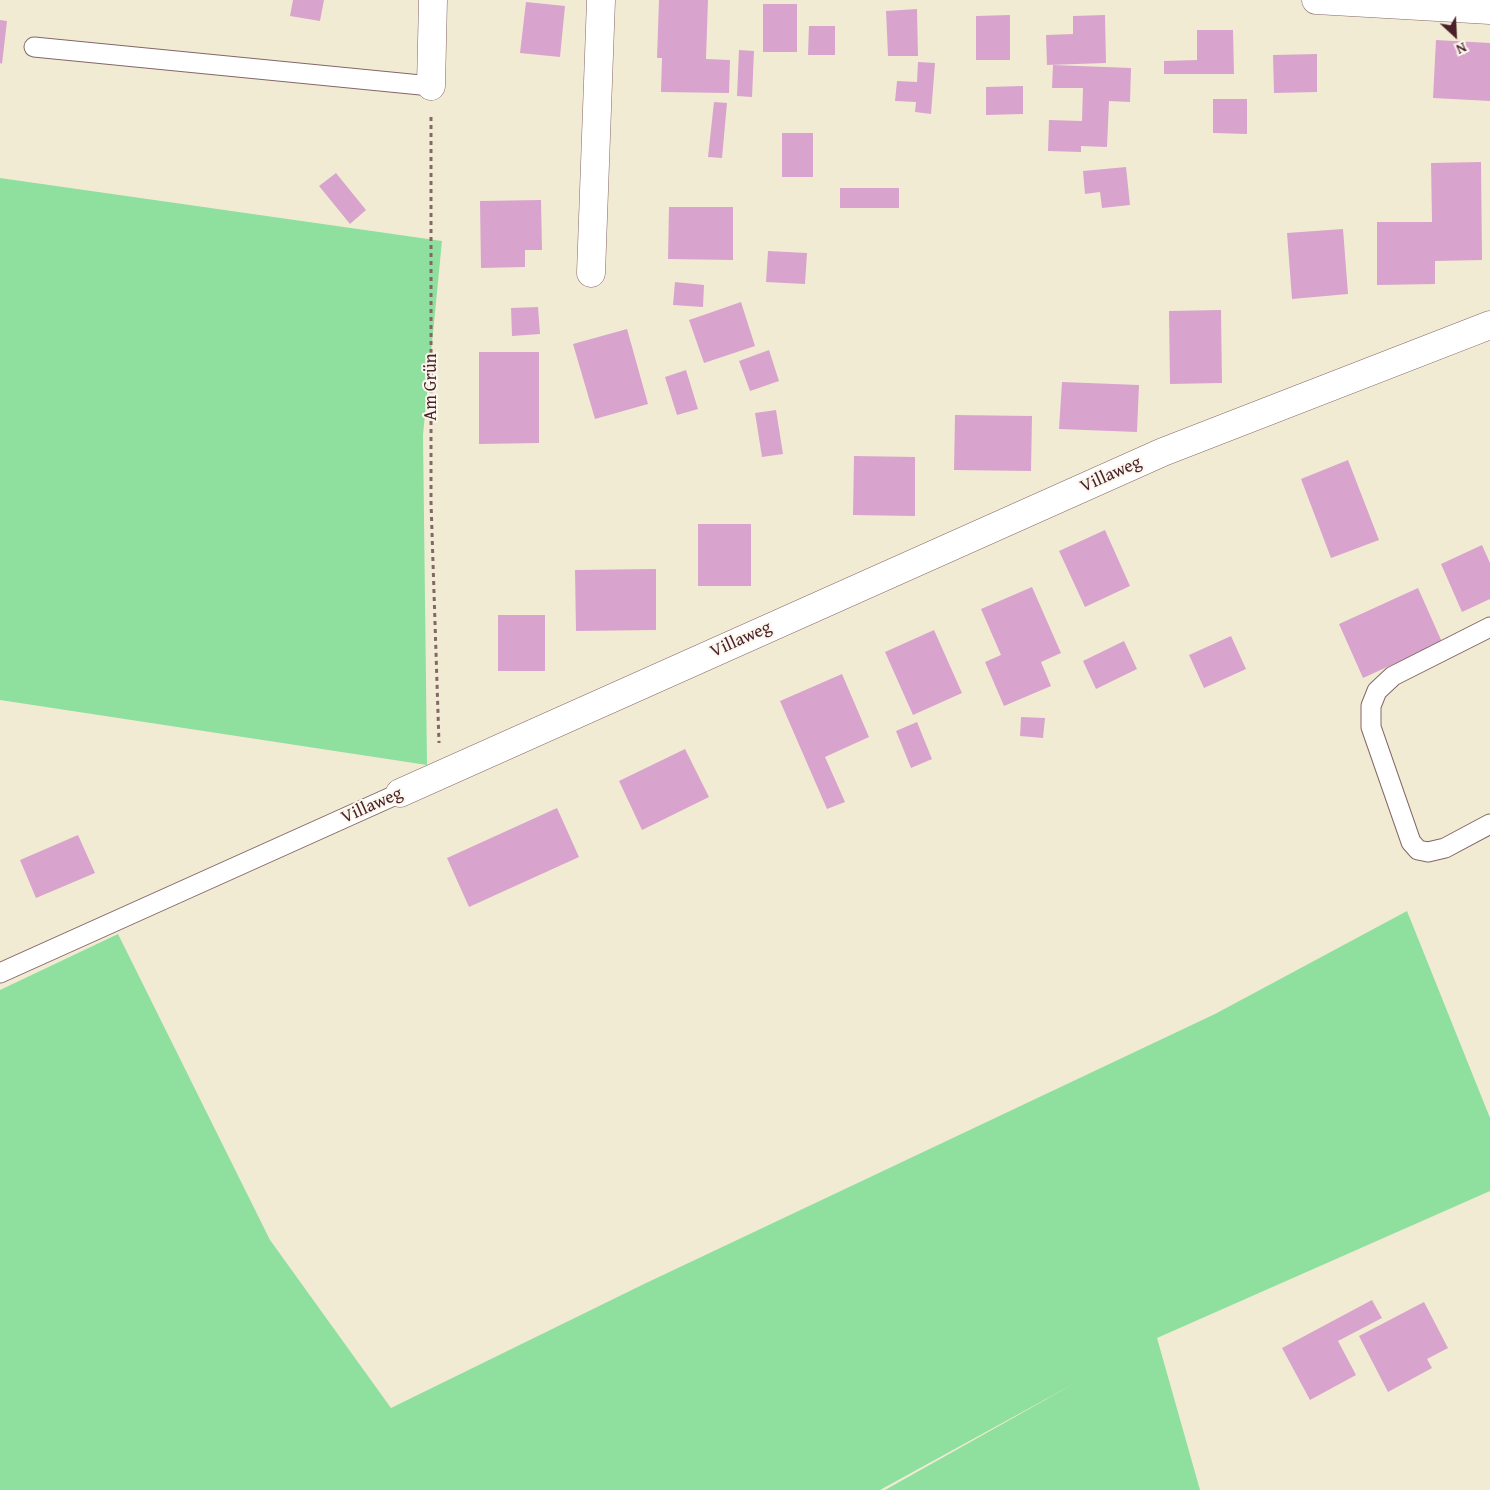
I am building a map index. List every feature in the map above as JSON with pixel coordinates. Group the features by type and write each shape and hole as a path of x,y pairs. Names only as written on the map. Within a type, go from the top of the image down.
{"street":[{"path":"431,86 433,0"},
{"path":"591,273 602,0"},
{"path":"1316,0 1490,10"},
{"name":"Villaweg","path":"400,793 1163,452 1490,325"}],"lane":[{"path":"34,47 431,86"},
{"path":"1490,627 1393,676 1376,691 1371,706 1371,727 1411,842 1418,850 1428,852 1445,848 1490,824"},
{"name":"Villaweg","path":"0,973 400,793"}],"path":[{"name":"Am Grün","path":"431,86 431,502 440,774"}],"green space":[{"path":"0,178 442,241 423,435 427,765 0,700"},
{"path":"1407,911 1490,1118 1490,1191 1157,1338 1200,1490 885,1490 1077,1382 880,1490 0,1490 0,990 118,934 270,1240 391,1408 644,1284 1215,1014"}],"building":[{"path":"293,0 324,0 320,21 290,16"},
{"path":"659,0 708,0 706,59 730,60 729,93 661,92 662,58 657,58"},
{"path":"526,2 565,6 560,57 520,53"},
{"path":"763,4 797,4 797,52 763,52"},
{"path":"917,9 918,56 888,56 886,11"},
{"path":"1010,15 1010,60 976,60 976,16"},
{"path":"1105,15 1106,63 1047,65 1046,35 1073,34 1073,16"},
{"path":"0,20 7,21 2,64 0,63"},
{"path":"809,26 835,26 835,55 808,55"},
{"path":"1197,30 1233,30 1234,74 1164,74 1164,61 1197,60"},
{"path":"1436,40 1490,43 1490,101 1433,98"},
{"path":"739,50 754,51 752,97 737,96"},
{"path":"1317,54 1317,92 1274,93 1273,55"},
{"path":"918,62 935,63 931,114 915,112 916,102 895,101 897,81 917,82"},
{"path":"1053,65 1131,68 1130,102 1109,101 1107,147 1081,146 1081,152 1048,151 1049,120 1082,121 1083,88 1052,88"},
{"path":"1023,86 1023,114 986,115 986,87"},
{"path":"1213,99 1247,99 1247,134 1213,133"},
{"path":"714,102 727,103 722,158 708,157"},
{"path":"782,133 813,133 813,177 782,177"},
{"path":"1481,162 1482,260 1435,261 1435,284 1377,285 1377,222 1432,222 1431,163"},
{"path":"1126,167 1130,205 1102,208 1100,192 1085,194 1083,171"},
{"path":"336,173 366,210 350,224 319,186"},
{"path":"840,188 899,188 899,208 840,208"},
{"path":"541,200 542,250 525,250 525,267 481,268 480,201"},
{"path":"669,207 733,207 733,260 668,259"},
{"path":"1343,229 1348,294 1292,299 1287,233"},
{"path":"768,251 807,253 805,284 766,282"},
{"path":"675,282 704,285 703,307 673,305"},
{"path":"741,302 755,346 704,363 689,320"},
{"path":"538,307 540,334 512,336 511,308"},
{"path":"1221,310 1222,383 1170,384 1169,311"},
{"path":"627,329 648,404 595,419 573,344"},
{"path":"769,350 779,381 750,391 739,361"},
{"path":"479,352 539,352 539,443 479,444"},
{"path":"686,370 698,409 677,415 665,377"},
{"path":"1062,382 1139,385 1137,432 1059,429"},
{"path":"776,410 783,454 762,457 755,413"},
{"path":"955,415 1032,416 1031,471 954,470"},
{"path":"854,456 915,457 915,516 853,515"},
{"path":"1348,460 1379,540 1331,558 1301,479"},
{"path":"698,524 751,524 751,586 698,586"},
{"path":"1105,530 1130,586 1085,607 1059,551"},
{"path":"1482,545 1490,563 1490,599 1462,612 1441,564"},
{"path":"656,569 656,630 576,631 575,570"},
{"path":"1032,587 1061,653 1041,662 1051,686 1004,706 985,662 1001,655 981,609"},
{"path":"1418,588 1442,642 1363,678 1339,624"},
{"path":"498,615 545,615 545,671 498,671"},
{"path":"934,630 962,693 913,715 885,652"},
{"path":"1231,636 1246,669 1204,688 1189,655"},
{"path":"1124,641 1137,669 1096,689 1083,661"},
{"path":"842,674 869,737 825,757 845,802 827,809 780,701"},
{"path":"1021,717 1045,718 1043,738 1020,736"},
{"path":"917,722 932,759 911,768 896,731"},
{"path":"685,749 709,797 642,830 619,781"},
{"path":"557,808 579,857 469,907 447,858"},
{"path":"78,835 95,873 36,898 20,860"},
{"path":"1372,1300 1382,1318 1338,1341 1356,1375 1310,1400 1282,1348"},
{"path":"1424,1302 1448,1348 1427,1359 1432,1368 1388,1392 1359,1336"}]}
